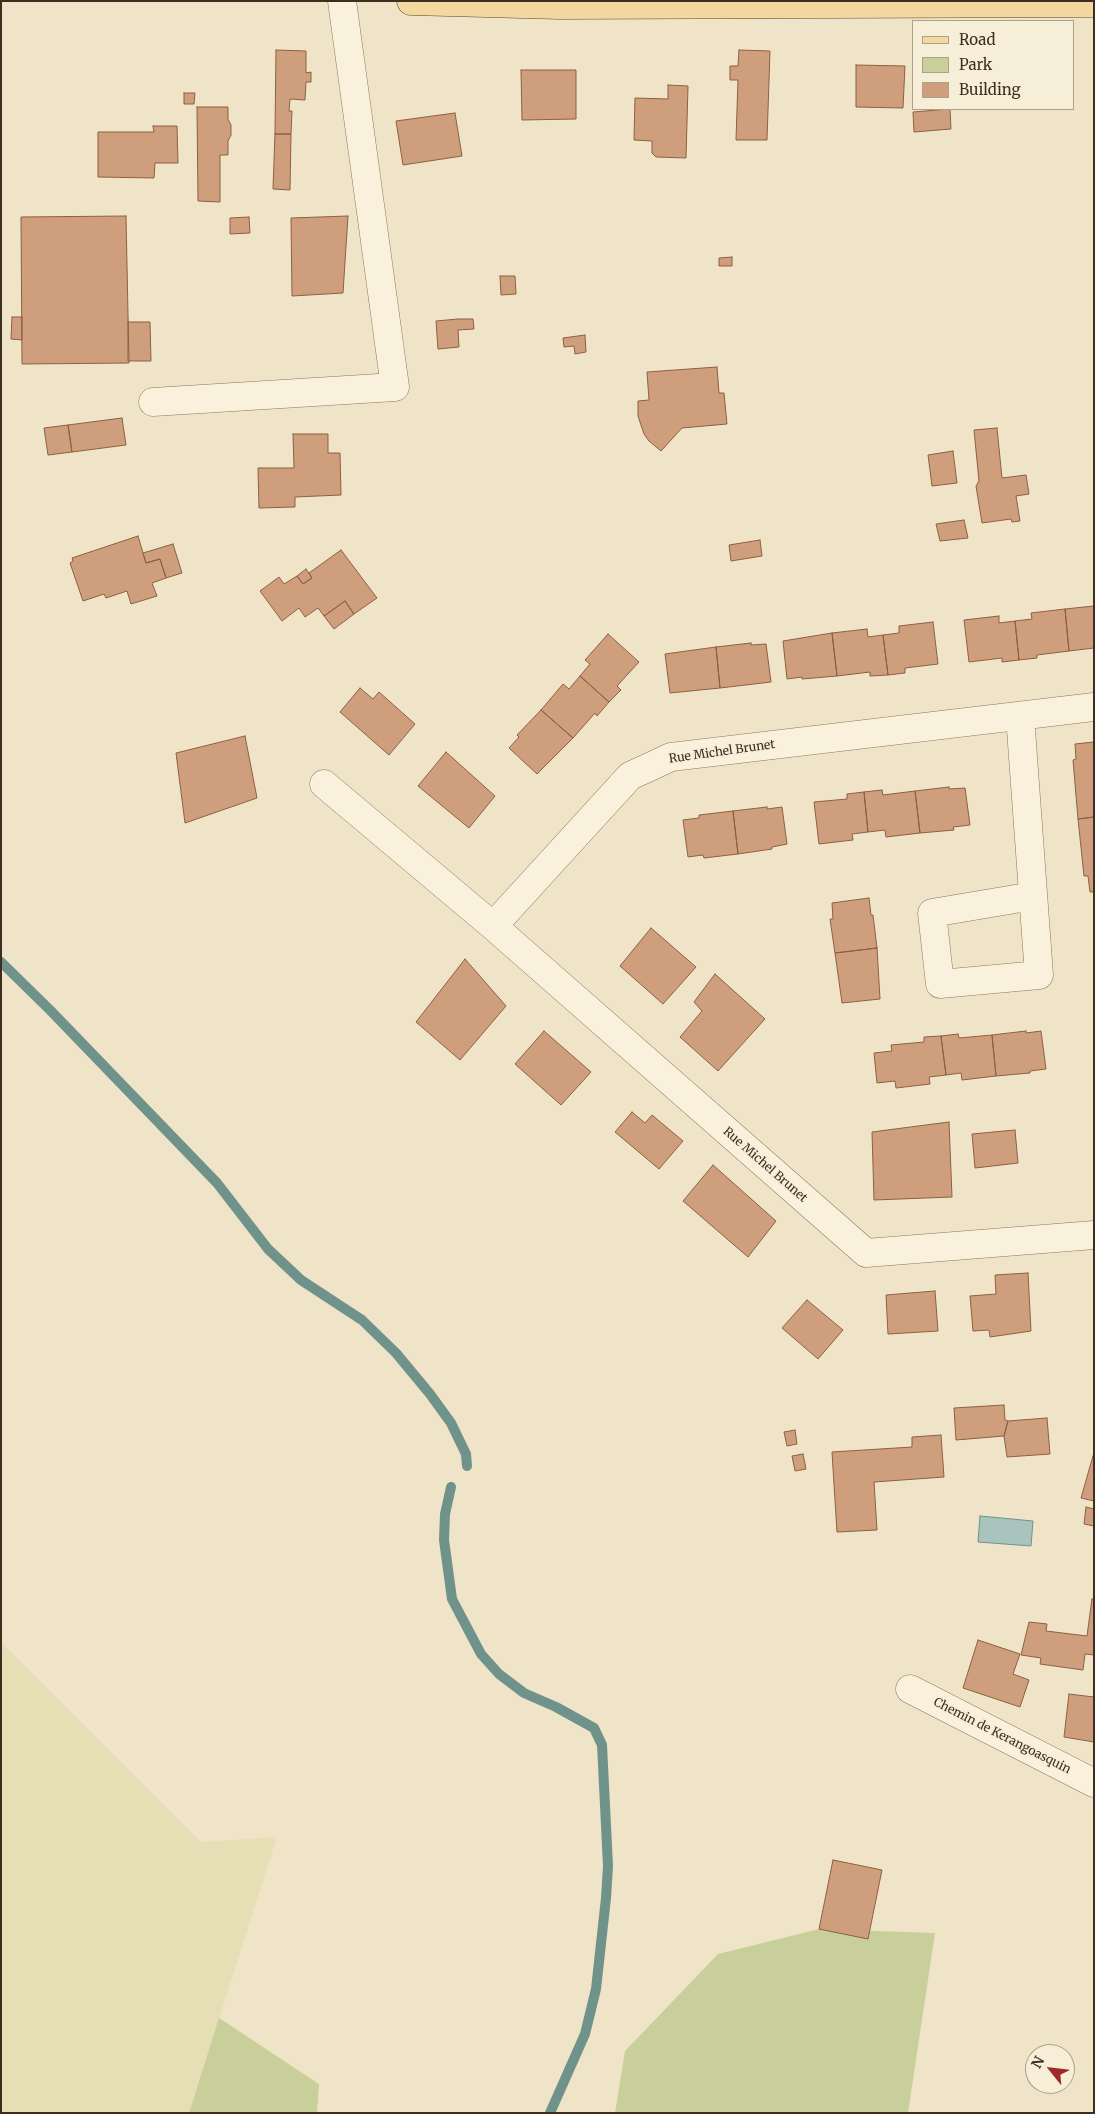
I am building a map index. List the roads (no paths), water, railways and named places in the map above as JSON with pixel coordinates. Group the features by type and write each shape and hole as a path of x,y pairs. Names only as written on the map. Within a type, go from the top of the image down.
{"main road":[{"path":"411,1 560,5 1094,3"}],"street":[{"path":"153,402 395,387 342,1"},
{"name":"Rue Michel Brunet","path":"493,926 630,776 671,757 1094,707"},
{"path":"1020,716 1039,975 940,984 932,913 1033,896"},
{"name":"Rue Michel Brunet","path":"324,784 493,926 866,1253 1094,1235"},
{"name":"Chemin de Kerangoasquin","path":"910,1689 1094,1784"}],"water":[{"path":"980,1516 1033,1521 1031,1546 978,1542"}],"waterway":[{"path":"1,962 217,1183 268,1249 301,1280 362,1320 396,1353 451,1423 466,1454 467,1466"},
{"path":"451,1487 445,1514 444,1540 452,1599 481,1654 499,1674 524,1693 556,1707 594,1728 602,1745 608,1866 596,1989 585,2034 550,2113"}]}
